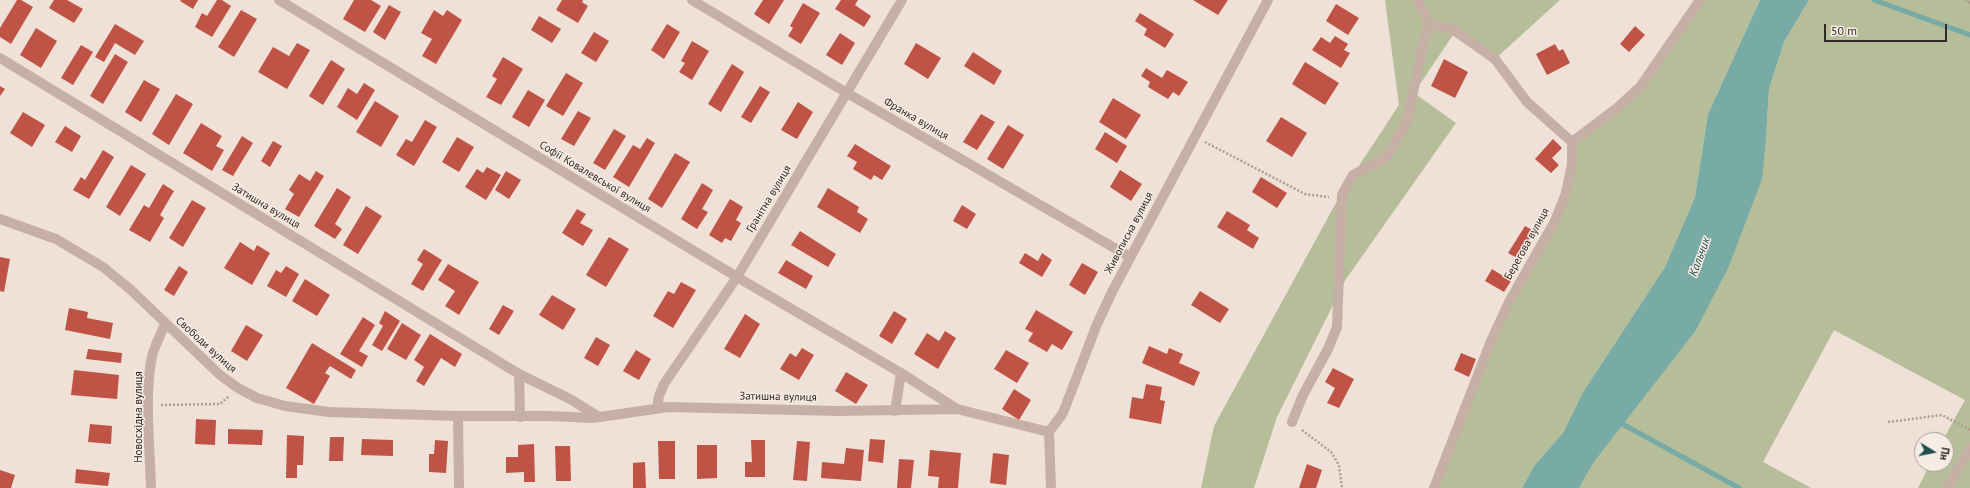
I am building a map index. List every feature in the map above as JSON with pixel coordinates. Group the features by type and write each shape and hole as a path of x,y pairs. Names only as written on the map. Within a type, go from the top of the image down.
{"street":[{"name":"Софії Ковалевської вулиця","path":"279,0 737,277 901,373 957,409 1049,432"},
{"name":"Франка вулиця","path":"692,0 847,93 1130,257"},
{"name":"Гранітна вулиця","path":"657,408 659,396 664,384 737,277 902,0"},
{"name":"Живописна вулиця","path":"1049,432 1063,413 1097,324 1130,257 1268,0"},
{"path":"1292,422 1303,395 1328,349 1337,327 1342,196 1353,175 1387,156 1407,121 1428,22 1418,0"},
{"path":"1428,22 1456,31 1495,58 1527,102 1572,142 1617,108 1640,87 1700,0"},
{"name":"Затишна вулиця","path":"0,58 519,374 570,399 599,417"},
{"name":"Берегова вулиця","path":"1434,488 1491,341 1509,302 1555,221 1566,193 1572,164 1572,142"},
{"name":"Свободи вулиця","path":"0,219 56,240 103,267 131,290 220,375 238,388 257,398 285,406 328,412 520,417"},
{"name":"Новосхідна вулиця","path":"151,488 149,405 153,353 166,324"},
{"path":"895,411 901,373"},
{"path":"519,374 520,417"},
{"name":"Затишна вулиця","path":"520,417 599,417 657,408 895,411 957,409"},
{"path":"458,416 459,488"},
{"path":"1049,432 1051,488"},
{"path":"1947,488 1970,448"}],"path":[{"path":"1965,0 1970,3"},
{"path":"1195,136 1305,194 1326,197 1342,196"},
{"path":"149,405 220,404 238,388"},
{"path":"1888,422 1942,416 1970,430"},
{"path":"1292,422 1331,452 1339,465 1342,488"}],"green space":[{"path":"1385,0 1560,0 1495,59 1455,32 1414,93 1456,123 1346,279 1277,417 1254,488 1201,488 1214,426 1343,190 1399,105"},
{"path":"1700,0 1760,0 1708,114 1695,197 1665,267 1583,392 1563,433 1534,466 1522,488 1434,488 1491,341 1555,221 1572,142 1640,87"},
{"path":"1809,0 1970,0 1970,488 1918,488 1926,472 1954,472 1954,432 1947,432 1965,400 1834,330 1763,462 1811,488 1579,488 1766,139 1769,89 1784,42"}],"water":[{"name":"Кальчик","path":"1760,0 1809,0 1784,42 1769,89 1762,179 1729,266 1696,330 1593,463 1579,488 1522,488 1534,466 1563,433 1583,392 1665,267 1695,197 1708,114"}],"building":[{"path":"17,0 21,0 33,7 11,44 0,37 0,28"},
{"path":"54,0 67,0 83,9 74,23 49,8"},
{"path":"198,0 193,9 180,1"},
{"path":"217,0 222,0 231,6 212,37 195,27 202,13 207,16"},
{"path":"354,0 371,0 381,6 365,32 343,19"},
{"path":"562,0 583,0 582,2 588,6 578,23 556,10"},
{"path":"763,0 784,0 769,24 754,14"},
{"path":"841,0 858,0 855,5 871,16 864,27 835,9"},
{"path":"1193,0 1228,0 1218,15"},
{"path":"803,3 820,13 801,44 788,36 793,28 790,26"},
{"path":"1336,4 1359,18 1348,35 1326,21"},
{"path":"389,5 401,12 385,40 373,32"},
{"path":"241,10 257,19 234,57 218,47"},
{"path":"434,10 443,16 447,10 462,20 436,64 422,56 432,39 421,33"},
{"path":"1140,13 1174,34 1165,48 1144,35 1147,29 1135,21"},
{"path":"539,16 561,29 552,43 531,30"},
{"path":"115,24 144,41 135,55 115,43 104,62 95,57"},
{"path":"667,24 680,32 664,59 651,50"},
{"path":"1635,26 1645,35 1629,52 1620,44"},
{"path":"36,28 57,41 41,68 20,55"},
{"path":"594,32 609,41 596,62 581,53"},
{"path":"840,33 855,43 842,65 826,55"},
{"path":"1335,36 1348,44 1344,50 1350,53 1341,68 1312,50 1321,37 1330,43"},
{"path":"692,41 709,51 692,80 679,72 685,63 681,61"},
{"path":"297,43 310,50 287,89 258,72 273,47 289,56"},
{"path":"916,43 941,58 928,79 904,64"},
{"path":"1555,44 1559,51 1563,49 1570,63 1547,75 1536,54"},
{"path":"81,45 93,52 73,85 61,78"},
{"path":"973,52 1002,71 994,85 964,66"},
{"path":"115,54 128,62 103,104 90,96"},
{"path":"503,57 523,69 501,105 486,97 497,79 492,76"},
{"path":"1444,59 1468,72 1455,98 1431,86"},
{"path":"331,60 345,69 323,105 309,96"},
{"path":"1305,62 1339,83 1325,105 1292,84"},
{"path":"732,64 744,72 721,112 708,104"},
{"path":"1146,68 1162,78 1167,70 1188,82 1179,96 1173,92 1168,99 1148,87 1150,82 1141,76"},
{"path":"566,73 583,83 563,116 546,106"},
{"path":"144,80 160,89 141,122 125,112"},
{"path":"364,83 375,90 357,120 337,107 348,88 357,94"},
{"path":"0,86 5,89 0,96"},
{"path":"760,86 770,92 751,123 741,117"},
{"path":"528,90 545,100 529,127 512,117"},
{"path":"176,94 193,104 169,145 152,134"},
{"path":"1113,98 1141,115 1126,139 1099,122"},
{"path":"375,101 399,116 381,147 356,132"},
{"path":"798,102 813,112 797,139 781,130"},
{"path":"578,111 591,118 574,146 561,139"},
{"path":"23,112 45,125 32,147 10,133"},
{"path":"981,114 995,122 977,150 963,142"},
{"path":"1281,117 1307,133 1292,157 1266,141"},
{"path":"425,120 437,127 414,166 396,155 406,139 412,142"},
{"path":"201,123 222,136 216,146 224,150 212,171 183,153"},
{"path":"1008,125 1024,135 1003,169 987,159"},
{"path":"65,126 81,136 72,152 55,142"},
{"path":"614,129 626,136 605,170 593,163"},
{"path":"1105,132 1127,146 1117,163 1095,149"},
{"path":"242,136 253,143 233,176 222,170"},
{"path":"457,137 474,147 459,172 442,162"},
{"path":"647,138 655,143 629,187 613,177 633,145 640,149"},
{"path":"1553,139 1562,148 1552,158 1559,165 1551,173 1535,159"},
{"path":"273,141 282,146 270,167 261,161"},
{"path":"855,144 891,166 882,180 874,175 871,180 853,169 857,162 847,156"},
{"path":"103,150 114,157 89,199 73,190 81,177 85,180"},
{"path":"675,153 690,162 662,208 648,199"},
{"path":"131,165 146,174 120,216 106,207"},
{"path":"487,167 501,175 486,200 465,187 477,169 483,173"},
{"path":"1120,170 1142,184 1131,201 1110,187"},
{"path":"316,171 324,176 299,217 285,209 294,194 289,190 299,174 310,181"},
{"path":"506,171 521,180 509,199 495,190"},
{"path":"1261,177 1287,193 1277,208 1252,192"},
{"path":"702,183 713,190 702,209 708,212 697,229 681,219"},
{"path":"163,184 174,191 160,215 164,218 150,242 129,230 144,205 149,208"},
{"path":"337,188 351,197 335,224 342,229 335,239 314,226"},
{"path":"828,188 859,207 857,212 868,219 860,233 817,207"},
{"path":"730,199 743,207 736,220 741,223 731,241 725,238 722,243 709,235"},
{"path":"192,200 206,208 183,247 169,238"},
{"path":"962,205 976,214 967,229 953,221"},
{"path":"366,206 382,216 358,254 343,245"},
{"path":"577,209 586,214 580,223 593,230 583,246 562,233"},
{"path":"1227,211 1250,225 1247,230 1259,238 1253,249 1217,227"},
{"path":"1525,226 1534,231 1517,258 1508,253"},
{"path":"800,231 836,254 828,267 791,245"},
{"path":"609,237 629,249 606,287 586,275"},
{"path":"240,242 254,251 257,245 270,253 252,285 224,268"},
{"path":"424,249 442,260 423,291 411,284 423,264 417,260"},
{"path":"1025,253 1038,261 1042,253 1052,260 1042,277 1019,263"},
{"path":"0,257 10,259 4,292 0,291"},
{"path":"786,260 813,276 806,289 778,273"},
{"path":"1082,263 1098,272 1085,295 1069,285"},
{"path":"448,264 479,282 459,315 445,306 455,291 438,280"},
{"path":"179,266 188,272 174,296 164,290"},
{"path":"286,266 299,274 286,297 267,286 276,270 281,273"},
{"path":"1492,269 1511,281 1504,292 1485,281"},
{"path":"305,279 330,295 317,316 292,301"},
{"path":"681,282 696,290 673,328 653,316 668,291 674,294"},
{"path":"1200,291 1229,309 1220,323 1191,305"},
{"path":"552,295 576,309 563,330 539,315"},
{"path":"503,305 514,311 499,335 489,329"},
{"path":"69,308 88,312 87,318 113,323 110,339 65,330"},
{"path":"1036,310 1073,332 1062,350 1052,344 1047,352 1028,341 1033,333 1025,329"},
{"path":"385,311 400,321 382,351 372,345 383,326 379,323"},
{"path":"894,311 907,319 892,344 879,336"},
{"path":"745,314 760,324 740,358 724,349"},
{"path":"363,317 375,325 359,351 368,356 362,367 340,354"},
{"path":"402,323 421,335 406,360 387,349"},
{"path":"246,325 263,335 247,361 231,351"},
{"path":"945,331 956,338 938,369 914,354 927,333 939,341"},
{"path":"430,334 462,354 455,367 441,358 424,386 416,381 424,367 414,360"},
{"path":"596,337 610,345 598,366 584,358"},
{"path":"312,343 356,370 351,379 330,366 325,373 330,376 314,404 286,388"},
{"path":"1149,346 1167,354 1169,348 1183,354 1179,363 1200,372 1194,386 1142,363"},
{"path":"802,348 814,355 799,380 780,369 790,353 796,357"},
{"path":"88,349 122,353 121,363 86,359"},
{"path":"636,350 651,359 639,380 623,371"},
{"path":"1006,350 1029,363 1017,383 994,369"},
{"path":"1461,353 1476,359 1469,377 1454,370"},
{"path":"1333,368 1354,379 1339,408 1327,403 1335,388 1325,382"},
{"path":"74,370 119,375 117,399 71,395"},
{"path":"846,372 868,385 856,404 835,391"},
{"path":"1146,384 1162,387 1160,400 1165,401 1161,424 1129,418 1132,397 1143,399"},
{"path":"1014,389 1031,400 1019,420 1002,409"},
{"path":"196,419 216,420 215,445 195,444"},
{"path":"90,424 112,426 111,444 88,442"},
{"path":"228,429 263,430 262,445 228,444"},
{"path":"287,435 304,436 303,465 297,465 297,478 286,478"},
{"path":"330,437 344,437 343,461 329,461"},
{"path":"362,439 393,440 393,456 361,455"},
{"path":"870,439 885,440 883,463 868,461"},
{"path":"435,440 448,441 446,473 429,472 429,454 434,454"},
{"path":"751,440 765,440 765,477 745,477 745,462 752,462"},
{"path":"658,441 675,441 675,479 659,479"},
{"path":"797,441 810,442 807,481 793,480"},
{"path":"534,444 535,482 524,482 524,472 506,473 506,457 518,457 518,445"},
{"path":"697,445 717,445 717,478 697,479"},
{"path":"555,446 570,446 571,481 556,481"},
{"path":"846,448 864,450 861,481 821,478 822,462 844,464"},
{"path":"930,450 961,453 958,488 938,488 939,477 928,476"},
{"path":"993,453 1009,455 1006,485 990,483"},
{"path":"899,459 914,460 911,488 897,488"},
{"path":"645,462 646,488 633,488 633,463"},
{"path":"1307,464 1322,470 1316,488 1299,488"},
{"path":"76,469 110,473 108,486 75,483"},
{"path":"0,470 15,475 11,488 0,488"}],"waterway":[{"path":"1874,0 1970,35"},
{"path":"1619,422 1739,488"}]}
